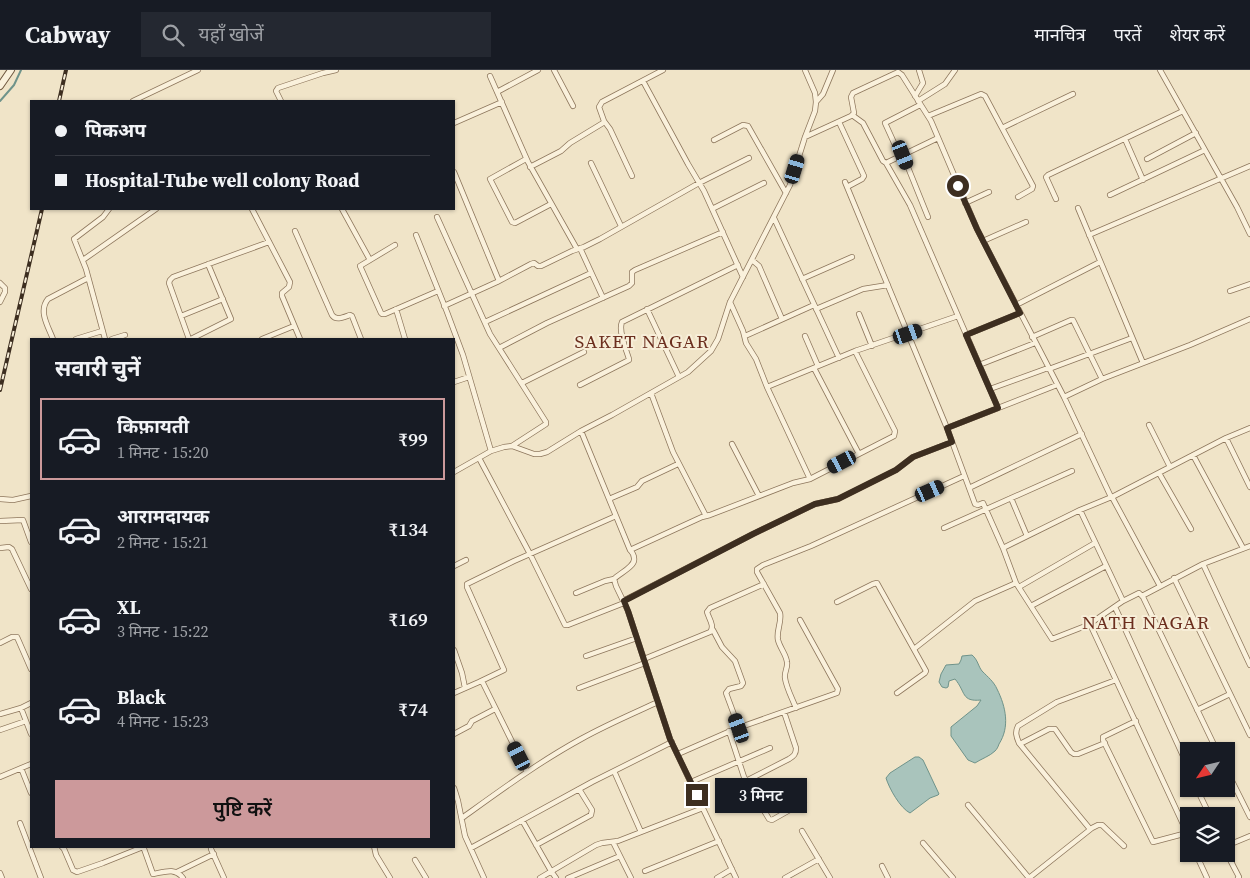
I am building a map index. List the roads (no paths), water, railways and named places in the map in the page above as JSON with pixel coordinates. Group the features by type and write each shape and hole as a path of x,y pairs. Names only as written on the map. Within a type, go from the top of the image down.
{"street":[{"path":"0,86 11,70"},
{"path":"135,100 198,70"},
{"path":"280,100 276,91 278,88 336,70"},
{"path":"497,92 538,70"},
{"path":"554,70 573,106"},
{"path":"650,70 653,76"},
{"path":"632,176 610,129 604,121 599,107 663,70"},
{"path":"512,446 534,454 547,452 581,431 679,378 711,351 718,339 730,302 790,185 815,111 815,93 806,70"},
{"path":"816,102 823,94 833,70"},
{"path":"918,101 923,83 919,70"},
{"path":"928,217 886,123 946,84 955,70"},
{"path":"1160,70 1238,207 1250,234"},
{"path":"805,137 852,115 854,113 851,97 853,93 898,72 902,74 928,116 982,241 1064,397 1112,497 1160,586"},
{"path":"490,76 530,167 578,248 603,298"},
{"path":"643,81 699,183 743,277"},
{"path":"928,116 983,94 1033,186 1032,189 1018,197"},
{"path":"1002,128 1073,94"},
{"path":"455,123 502,102"},
{"path":"1056,199 1046,177 1048,175 1183,111"},
{"path":"852,115 863,122 882,161 886,163 910,204 998,408"},
{"path":"530,167 561,151 570,143 601,125 604,121"},
{"path":"839,122 864,176 862,179 846,184 947,428 975,504 984,503 1018,585 1030,606 1052,639 1090,624 1123,601 1139,593 1213,742"},
{"path":"714,140 743,125 748,126 786,193"},
{"path":"1147,158 1196,133"},
{"path":"886,163 938,138"},
{"path":"1125,139 1143,180"},
{"path":"1110,195 1205,150"},
{"path":"444,306 531,264 534,263 541,266 608,235 699,183 749,158"},
{"path":"526,159 490,179 512,222 516,223 551,204"},
{"path":"590,162 621,226"},
{"path":"1089,235 1250,166"},
{"path":"455,174 499,281"},
{"path":"712,209 764,183"},
{"path":"965,202 989,192"},
{"path":"1078,208 1143,363"},
{"path":"105,338 83,260 74,238 103,217 108,210"},
{"path":"83,260 155,210"},
{"path":"253,210 290,282 282,296 300,338"},
{"path":"343,210 370,260"},
{"path":"437,217 485,322 499,348 547,423 512,446 492,451 455,471"},
{"path":"774,218 839,358"},
{"path":"982,241 1026,222"},
{"path":"295,231 333,317 337,319 352,316 362,338"},
{"path":"499,348 631,285 632,272 635,270 723,232"},
{"path":"416,235 463,355 492,451"},
{"path":"190,338 168,283 170,280 173,277 269,242"},
{"path":"395,245 361,265 360,268 381,313 385,314 438,291"},
{"path":"802,279 852,256"},
{"path":"752,260 759,266 782,319"},
{"path":"1016,305 1100,262"},
{"path":"192,338 231,319 208,264"},
{"path":"580,385 629,360 620,329 621,323 738,265"},
{"path":"485,322 591,273"},
{"path":"53,338 44,314 46,302 48,299 88,278"},
{"path":"0,283 5,288 5,292 0,302"},
{"path":"1230,291 1250,284"},
{"path":"744,336 782,319 863,289 888,286"},
{"path":"181,316 223,298"},
{"path":"730,302 746,343 756,359 766,387 810,480"},
{"path":"396,309 405,338"},
{"path":"647,309 679,378"},
{"path":"966,335 1020,313"},
{"path":"859,314 872,346"},
{"path":"766,387 855,352 958,316"},
{"path":"1064,397 1102,379 1190,345 1250,319"},
{"path":"1032,337 1071,320 1075,322 1102,379"},
{"path":"264,338 294,326"},
{"path":"79,338 102,331"},
{"path":"115,338 125,335"},
{"path":"805,336 816,367 859,454"},
{"path":"990,389 1132,338"},
{"path":"979,365 1035,343"},
{"path":"522,383 584,352"},
{"path":"630,550 702,517 793,483 810,480 894,436 895,431 855,352"},
{"path":"455,382 470,377"},
{"path":"947,428 1057,385"},
{"path":"651,393 678,464 706,516"},
{"path":"1149,425 1170,467"},
{"path":"1003,548 1080,510 1112,497 1226,438 1250,428"},
{"path":"576,593 614,579 634,562 634,558 581,431"},
{"path":"969,488 1082,434"},
{"path":"1226,438 1250,487"},
{"path":"480,458 565,625 568,625 624,602 753,534 815,504 838,499 896,470 913,457 952,442"},
{"path":"732,444 758,496"},
{"path":"1193,456 1243,548"},
{"path":"609,498 637,487 642,481 678,464"},
{"path":"944,528 1072,471"},
{"path":"1159,473 1191,529"},
{"path":"796,708 785,679 788,667 787,662 778,642 780,613 757,569 964,476"},
{"path":"0,499 13,500 30,496"},
{"path":"1011,498 1027,536"},
{"path":"1080,510 1123,601"},
{"path":"455,693 504,669 467,585 530,554 616,516"},
{"path":"0,521 23,520 30,539"},
{"path":"914,649 975,601 1018,585 1095,543"},
{"path":"1142,596 1202,564 1250,546"},
{"path":"0,548 9,547 12,549 30,588"},
{"path":"455,566 466,560"},
{"path":"1202,564 1250,665"},
{"path":"1030,606 1106,566"},
{"path":"1174,578 1250,735"},
{"path":"614,579 637,638 672,742 736,878"},
{"path":"837,602 877,583 926,672 897,693"},
{"path":"739,728 726,693 729,689 741,686 743,683 735,661 722,647 713,630 707,610 764,584"},
{"path":"1115,607 1180,750"},
{"path":"678,754 729,731 838,692 800,620"},
{"path":"1090,624 1180,817"},
{"path":"579,688 713,630"},
{"path":"0,644 12,637 17,637 30,666"},
{"path":"586,656 637,638"},
{"path":"455,653 465,688"},
{"path":"1090,829 1020,744 1016,730 1018,726 1057,702 1116,680"},
{"path":"482,681 527,772"},
{"path":"1197,710 1230,694"},
{"path":"462,818 527,772 580,739 658,702"},
{"path":"0,714 30,704"},
{"path":"21,708 30,731"},
{"path":"455,733 469,726 472,721 496,709"},
{"path":"746,781 794,756 796,748 784,712"},
{"path":"0,730 26,721"},
{"path":"1136,721 1103,737 1105,743 1153,842 1180,837"},
{"path":"1020,744 1052,728 1074,754 1105,743"},
{"path":"729,731 746,781 769,819 772,820 804,802"},
{"path":"471,848 579,789 672,742"},
{"path":"691,782 770,748"},
{"path":"0,777 30,764"},
{"path":"21,768 30,790"},
{"path":"614,771 642,832"},
{"path":"1235,787 1250,817"},
{"path":"536,845 591,815 592,810 579,789"},
{"path":"455,791 466,836 484,878"},
{"path":"968,805 1029,878 1090,829 1098,825 1102,825 1124,846"},
{"path":"540,878 596,845 613,842 642,832 703,808"},
{"path":"522,820 556,878"},
{"path":"20,823 41,878"},
{"path":"802,831 830,878"},
{"path":"1235,842 1250,836"},
{"path":"645,871 719,841"},
{"path":"613,842 631,878"},
{"path":"923,843 952,878"},
{"path":"63,848 73,870 77,872 80,878"},
{"path":"77,872 103,864 139,848"},
{"path":"144,848 153,874"},
{"path":"374,848 376,855 390,878"},
{"path":"177,872 212,852 224,878"},
{"path":"568,878 620,856"},
{"path":"785,878 819,859"},
{"path":"415,860 426,878"},
{"path":"1200,862 1207,878"},
{"path":"1231,862 1238,878"},
{"path":"882,866 888,878"},
{"path":"717,878 732,869"},
{"path":"148,878 153,874 173,871 177,872 182,878"},
{"path":"0,873 2,878"}],"water":[{"path":"972,655 982,671 996,686 1006,717 1005,731 997,749 975,763 968,760 951,736 951,727 977,706 981,700 967,698 955,679 949,681 946,688 942,687 939,682 946,665 959,664 962,656"},
{"path":"915,757 923,760 939,794 930,798 910,813 902,807 895,797 886,778 890,773"}],"waterway":[{"path":"0,101 14,85 21,70"}],"railway":[{"path":"59,100 66,70"},
{"path":"0,390 42,210"}],"district":[{"name":"SAKET NAGAR","path":"642,341"},
{"name":"NATH NAGAR","path":"1146,622"}]}
